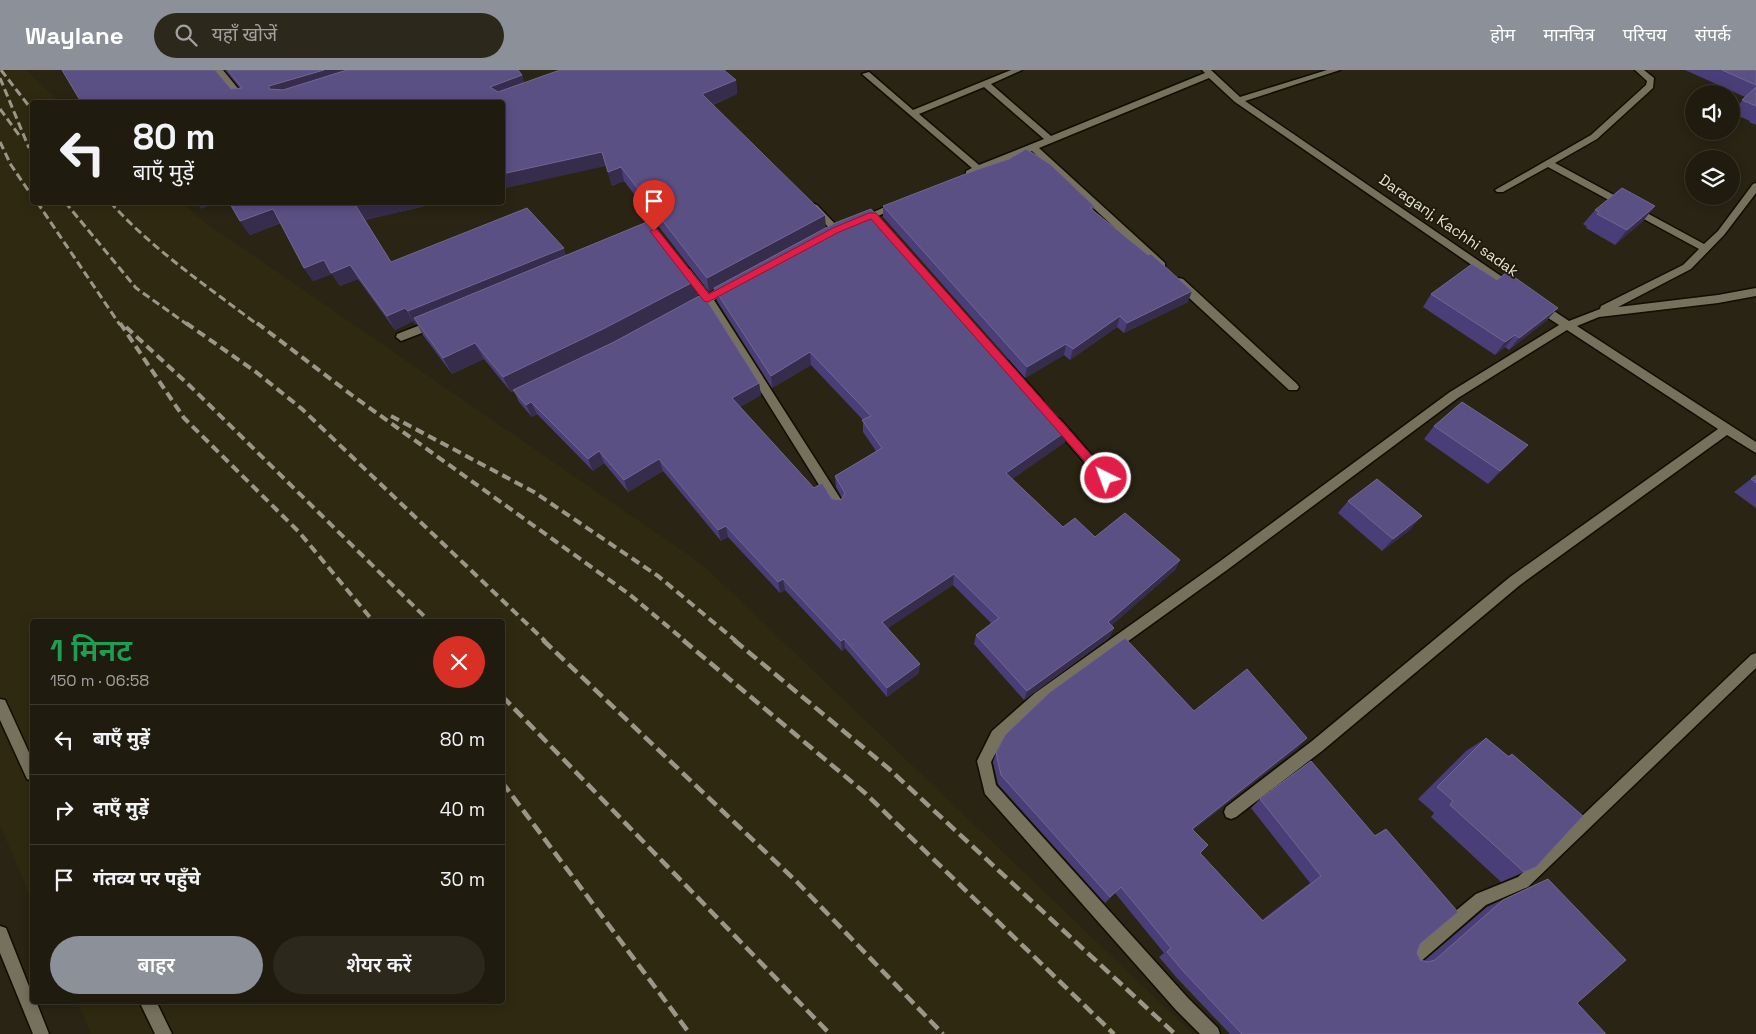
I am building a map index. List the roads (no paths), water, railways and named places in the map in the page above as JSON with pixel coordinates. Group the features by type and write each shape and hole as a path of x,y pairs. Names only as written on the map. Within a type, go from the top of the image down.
{"street":[{"path":"218,70 242,100"},
{"path":"913,113 1018,70"},
{"path":"1238,100 1336,70"},
{"path":"1500,190 1550,164 1594,137 1650,86 1651,80 1639,70"},
{"path":"960,177 1034,148 1208,72"},
{"name":"Daraganj, Kachhi sadak","path":"1208,72 1238,100 1465,253 1566,326 1756,448"},
{"path":"866,74 978,169"},
{"path":"985,84 1050,140"},
{"path":"1034,148 1294,387"},
{"path":"1550,164 1706,249"},
{"path":"1212,1034 1176,997 990,789 984,761 996,736 1040,697 1223,566 1454,395 1566,326 1598,313 1687,267 1721,233 1756,186"},
{"path":"806,198 841,229 876,219 908,200"},
{"path":"678,262 708,299 838,505"},
{"path":"682,313 742,281"},
{"path":"1598,313 1718,299 1756,292"},
{"path":"401,337 446,318"},
{"path":"996,354 1106,478"},
{"path":"1231,812 1317,746 1515,581 1727,429"},
{"path":"1413,957 1482,898 1523,882 1756,659"},
{"path":"0,705 30,770"},
{"path":"0,934 41,1034"},
{"path":"149,1004 164,1034"}],"railway":[{"path":"1,70 30,107"},
{"path":"0,78 29,148"},
{"path":"0,109 19,135"},
{"path":"0,142 11,165 30,193"},
{"path":"39,205 120,325"},
{"path":"67,205 136,288 188,325"},
{"path":"113,205 162,252 258,325"},
{"path":"120,323 184,418 299,532 371,619"},
{"path":"186,323 256,372 302,409 545,641"},
{"path":"257,323 353,396 629,594 685,641"},
{"path":"126,327 189,385 427,619"},
{"path":"391,416 534,492 658,576 736,641"},
{"path":"543,640 797,882 943,1034"},
{"path":"683,640 865,793 1114,1034"},
{"path":"734,640 888,768 1175,1034"},
{"path":"505,699 830,1034"},
{"path":"505,786 690,1034"}]}
